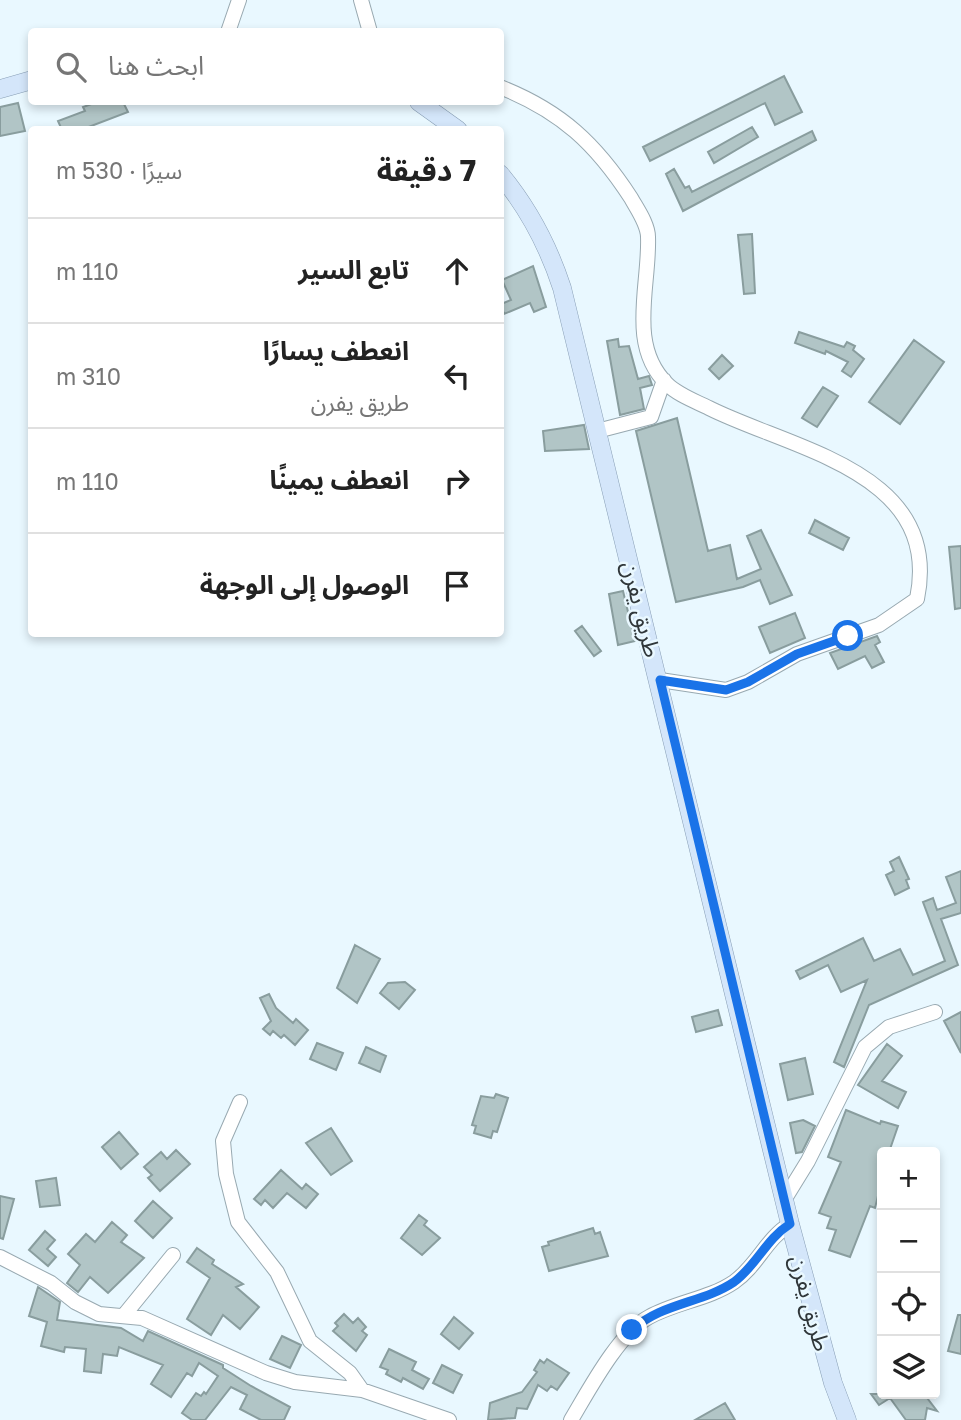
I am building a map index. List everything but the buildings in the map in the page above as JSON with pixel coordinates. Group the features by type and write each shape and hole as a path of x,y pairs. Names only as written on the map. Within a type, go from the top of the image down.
{"main road":[{"path":"0,89 28,81"},
{"path":"423,105 452,126"},
{"name":"طريق يفرن","path":"504,179 533,219 554,264 660,680 784,1200 833,1383 838,1419"}],"street":[{"path":"229,28 239,0"},
{"path":"361,0 373,28"},
{"path":"504,89 537,102 576,130 608,163 638,209 648,233 643,325 647,353 664,380 701,404 832,459 877,488 901,509 910,523 921,571 917,599 897,615 797,654 748,682 726,690 660,680"},
{"path":"597,431 651,417 664,380"},
{"path":"784,1200 808,1161 865,1047 889,1027 935,1012"},
{"path":"240,1102 223,1141 226,1174 238,1222 277,1272 310,1341 350,1373 362,1390"},
{"path":"571,1420 613,1355 640,1323 735,1281 757,1259 775,1234 790,1224"},
{"path":"125,1314 173,1255"},
{"path":"0,1256 21,1265 51,1283 75,1302 99,1314 125,1314 161,1324 265,1373 295,1382 362,1390 449,1420"}],"route":[{"path":"632,1330 649,1317 715,1292 735,1281 757,1259 775,1234 790,1224 660,680 702,684 726,690 748,682 797,654 848,636"}]}
